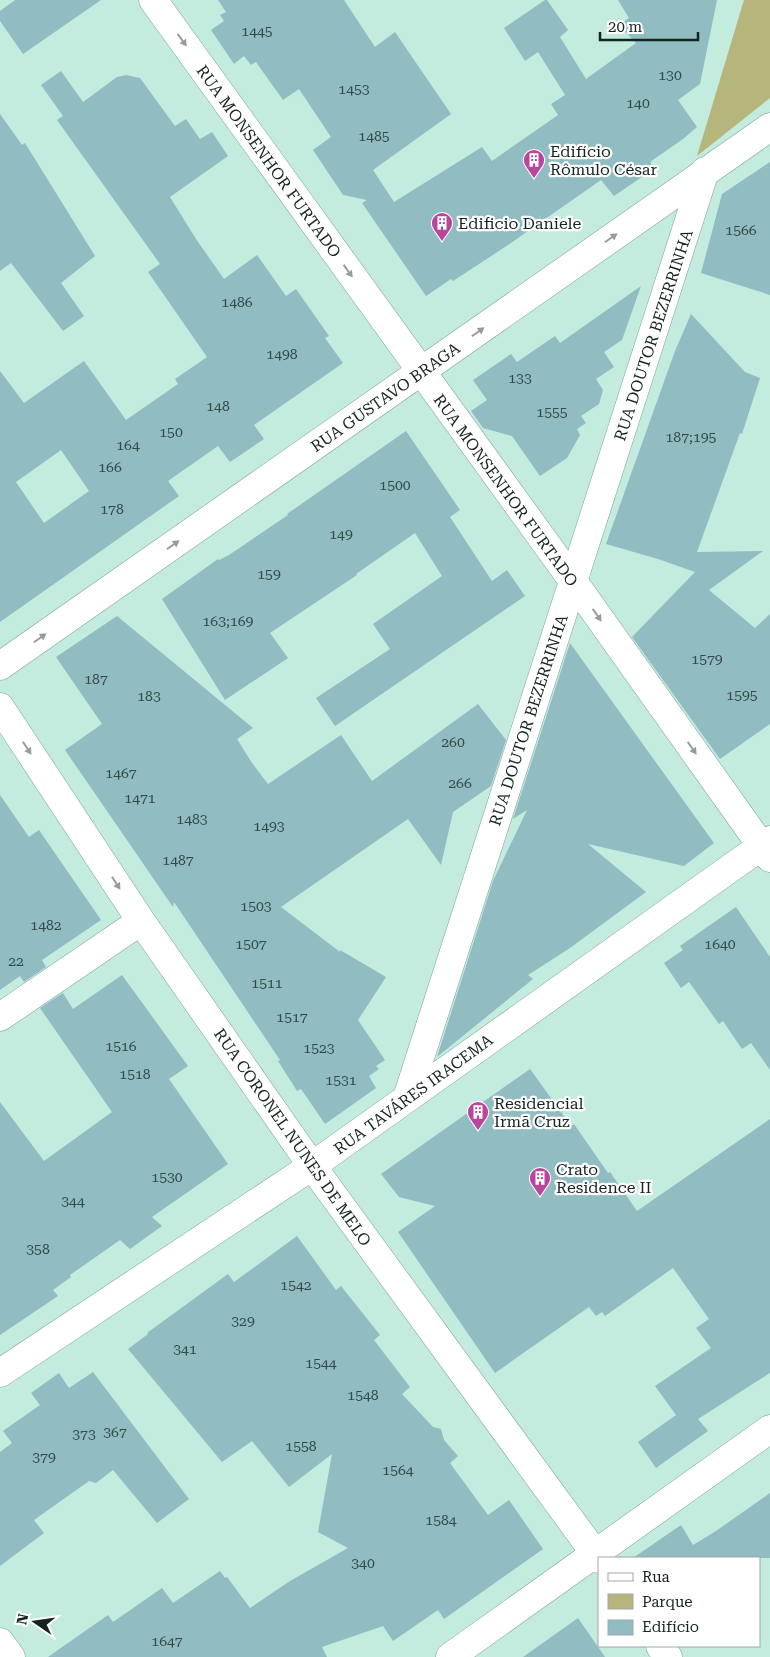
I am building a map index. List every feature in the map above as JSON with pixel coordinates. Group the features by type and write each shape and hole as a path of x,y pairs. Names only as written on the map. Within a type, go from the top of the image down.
{"street":[{"name":"RUA MONSENHOR FURTADO","path":"154,0 421,372 767,848"},
{"name":"RUA GUSTAVO BRAGA","path":"0,666 770,127"},
{"name":"RUA DOUTOR BEZERRINHA","path":"407,1098 706,171"},
{"name":"RUA CORONEL NUNES DE MELO","path":"0,707 141,920 312,1166 597,1557"},
{"name":"RUA TAVÁRES IRACEMA","path":"0,1373 312,1166 767,848"},
{"path":"0,1018 141,920"},
{"path":"450,1657 597,1557 770,1429"},
{"path":"0,1642 11,1657"}],"green space":[{"path":"744,0 770,0 770,98 697,156"}],"building":[{"path":"15,0 101,0 23,54 0,21 0,11"},
{"path":"218,0 344,0 375,47 395,32 451,114 373,170 394,202 482,147 492,161 558,115 551,104 565,95 538,52 525,61 504,28 545,0 547,0 568,30 560,37 586,79 636,43 619,25 629,18 618,0 717,0 700,84 678,100 697,127 650,162 655,168 614,196 601,180 508,245 453,281 451,279 426,296 362,203 367,200 343,195 313,150 331,137 299,89 283,100 256,62 251,65 244,56 234,64 211,30 224,21 220,15 226,12"},
{"path":"61,71 83,102 117,77 126,75 140,78 175,126 186,119 200,139 212,132 228,156 170,197 224,279 257,255 286,296 296,289 329,336 325,338 343,363 254,425 264,439 230,462 218,446 168,481 179,496 0,622 0,371 24,403 84,361 126,420 178,384 175,379 207,357 148,272 160,264 57,120 63,116 41,85","holes":["61,450 89,491 44,523 16,482"]},
{"path":"0,114 22,145 25,143 95,256 61,283 84,316 63,331 11,263 0,271"},
{"path":"770,162 770,295 701,273 722,194"},
{"path":"641,286 622,340 604,352 614,367 596,379 603,390 599,404 581,416 586,423 577,429 580,435 567,458 540,476 512,436 483,428 471,411 487,400 473,380 511,354 517,362 555,336 560,343"},
{"path":"691,314 745,372 760,378 742,434 740,433 697,552 763,551 709,590 755,628 770,614 770,724 720,759 632,637 695,572 606,544 675,351"},
{"path":"406,431 460,510 450,517 492,581 507,570 525,596 335,726 316,698 390,649 373,624 442,576 415,533 357,575 270,633 288,658 225,700 162,599 218,559 229,555 288,515"},
{"path":"117,616 253,728 237,739 268,784 341,735 372,781 478,704 506,740 491,786 453,812 441,865 408,819 281,907 340,952 340,950 386,977 358,1020 385,1060 376,1066 379,1069 369,1076 376,1088 325,1124 301,1089 297,1091 278,1061 280,1060 174,902 173,907 65,750 102,724 56,657"},
{"path":"570,643 714,843 684,866 588,844 646,892 570,948 528,975 533,979 437,1057 493,881 527,810 513,819"},
{"path":"0,795 29,837 39,830 101,920 42,960 46,967 24,982 20,976 0,990"},
{"path":"736,907 770,957 770,1070 751,1043 742,1049 723,1021 719,1024 689,982 681,988 664,963 683,950 680,946"},
{"path":"122,975 188,1066 169,1079 228,1164 152,1217 162,1226 130,1249 120,1240 70,1275 71,1277 53,1290 58,1296 0,1335 0,1102 44,1161 112,1112 40,1008 63,993 73,1009"},
{"path":"530,1069 571,1126 574,1124 637,1211 770,1119 770,1373 698,1419 708,1431 656,1468 638,1442 676,1415 655,1386 711,1348 696,1328 709,1319 673,1268 605,1316 602,1312 596,1316 589,1307 495,1373 398,1232 435,1206 399,1197 381,1174"},
{"path":"297,1236 336,1290 341,1286 380,1335 374,1340 410,1387 402,1394 433,1427 441,1429 444,1440 458,1456 450,1463 488,1515 509,1500 543,1549 444,1619 438,1610 393,1641 383,1626 322,1647 327,1657 48,1657 108,1615 113,1622 162,1588 173,1603 220,1571 225,1578 227,1577 250,1608 290,1581 348,1548 318,1532 332,1454 289,1487 252,1441 222,1462 128,1349 228,1274 234,1282"},
{"path":"93,1372 189,1499 157,1523 113,1470 96,1483 89,1481 34,1520 44,1533 0,1566 0,1452 12,1443 3,1431 40,1405 31,1393 59,1373 69,1388"},
{"path":"770,1493 770,1558 634,1557 681,1525 693,1545"},
{"path":"578,1618 605,1657 523,1657"}],"place":[{"name":"Edifício Rômulo César","path":"534,179"},
{"name":"Edificio Daniele","path":"442,242"},
{"name":"Residencial Irmã Cruz","path":"478,1131"},
{"name":"Crato Residence II","path":"540,1197"}]}
